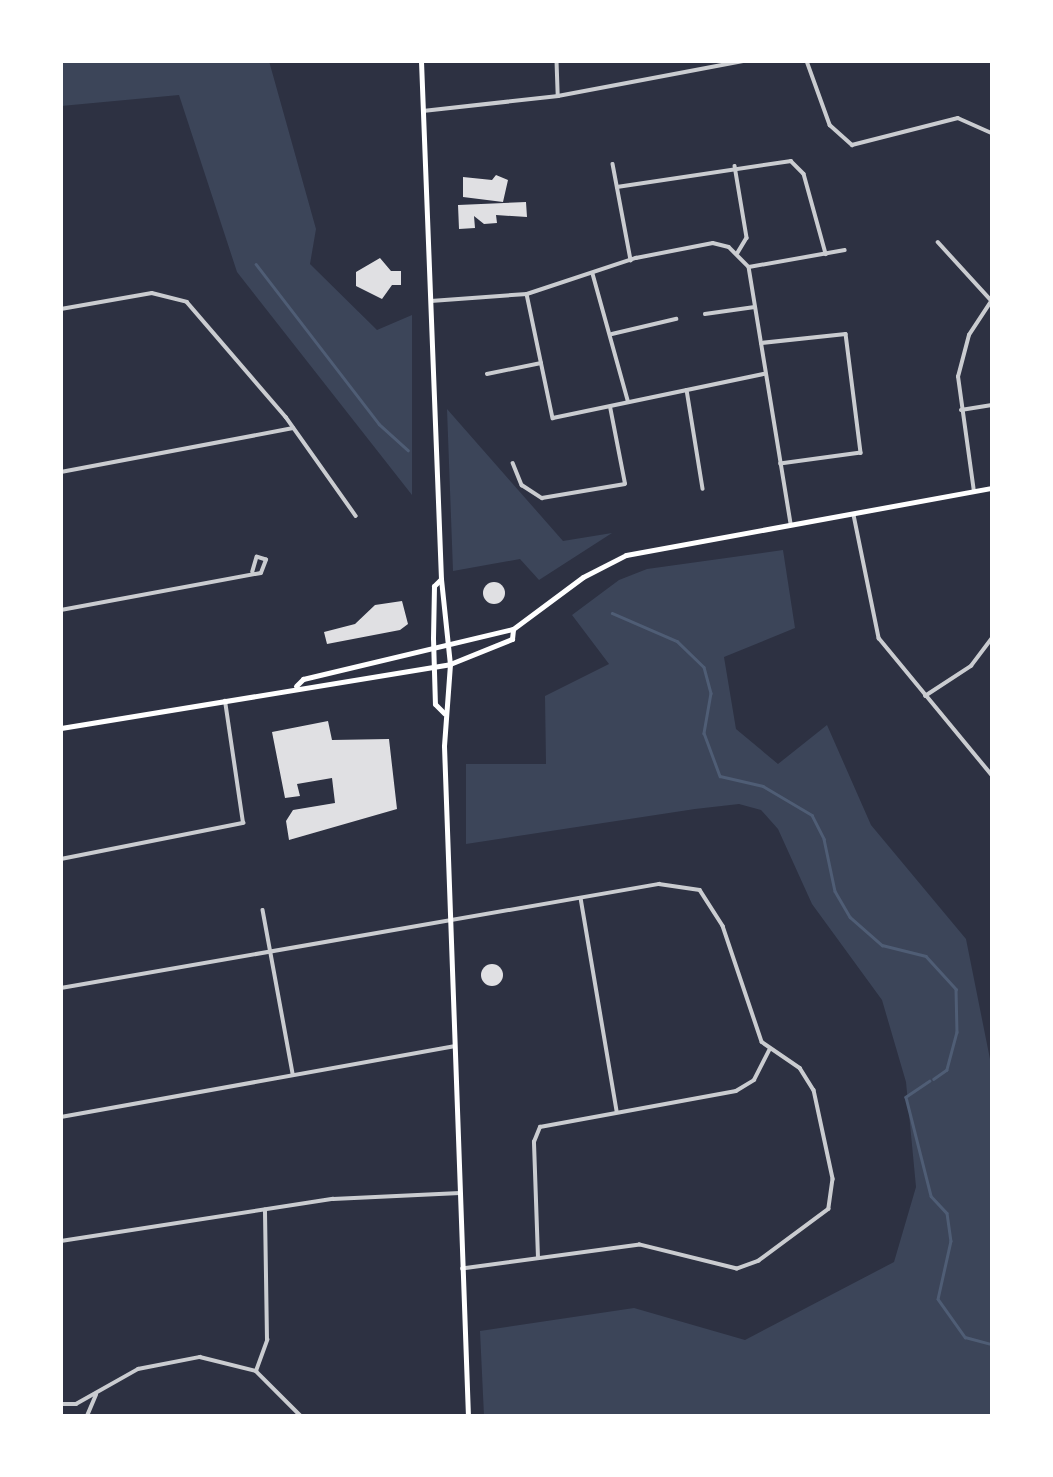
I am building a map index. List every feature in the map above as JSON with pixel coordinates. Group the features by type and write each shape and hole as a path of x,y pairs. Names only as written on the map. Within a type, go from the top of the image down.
{"main road":[{"path":"421,61 440,579 450,664 450,704 444,713 468,1416"},
{"path":"296,686 303,679 449,647 513,629 583,578 626,555 992,488"},
{"path":"440,579 434,586 435,705 444,713"},
{"path":"61,727 296,686 450,664 512,639 513,629"}],"street":[{"path":"556,61 558,96"},
{"path":"423,111 558,96 743,61"},
{"path":"807,61 830,125 852,145 958,118 992,133"},
{"path":"617,187 778,159 799,167 826,254"},
{"path":"613,164 631,260"},
{"path":"735,166 747,238 738,253"},
{"path":"938,242 991,300 960,361 961,410 974,492"},
{"path":"429,301 527,294 631,260 713,243 738,253 748,267 791,523"},
{"path":"748,267 845,250"},
{"path":"593,273 612,334 628,400"},
{"path":"61,309 152,293 187,302 293,428 356,516"},
{"path":"527,294 553,418 610,407 628,400 764,374"},
{"path":"705,314 755,307"},
{"path":"612,334 676,319"},
{"path":"761,344 846,334 861,453 781,464"},
{"path":"487,374 541,363"},
{"path":"687,390 703,489"},
{"path":"961,410 992,405"},
{"path":"513,463 523,486 541,498 625,484 610,407"},
{"path":"61,472 293,428"},
{"path":"853,512 879,638 992,775"},
{"path":"61,610 253,571 266,571 267,560 257,557 253,571"},
{"path":"925,696 971,666 992,638"},
{"path":"61,859 243,823 224,699"},
{"path":"61,988 451,917 659,884 700,890 723,926 752,1021 769,1050 800,1068 814,1090 833,1179 829,1209 760,1261 737,1269 656,1246 463,1269"},
{"path":"581,898 617,1111"},
{"path":"262,910 293,1074"},
{"path":"61,1117 454,1046"},
{"path":"538,1258 536,1133 546,1124 736,1091 754,1080 769,1050"},
{"path":"61,1241 332,1199 460,1193"},
{"path":"256,1371 267,1340 265,1210"},
{"path":"61,1404 97,1394 138,1369 200,1357 256,1371 301,1416"},
{"path":"87,1416 97,1394"}],"shaded area":[{"path":"61,61 269,61 316,229 310,264 377,330 412,315 412,495 237,272 179,95 61,106"},
{"path":"447,409 563,541 612,533 539,580 520,559 453,571"},
{"path":"783,550 795,628 724,657 736,729 778,764 827,725 871,825 966,939 992,1069 992,1416 484,1416 480,1331 634,1308 745,1340 894,1262 916,1187 906,1082 882,1000 812,904 778,829 761,810 739,804 695,809 466,844 466,764 546,764 545,696 609,664 572,615 619,580 647,569"}],"building":[{"path":"496,175 508,180 503,202 463,197 463,177 492,180"},
{"path":"526,202 527,217 496,215 497,223 484,224 474,216 475,228 459,229 458,205"},
{"path":"380,258 391,271 401,271 401,285 392,285 382,299 356,286 356,272"},
{"path":"494,582 502,585 505,593 502,601 494,604 486,601 483,593 486,585"},
{"path":"402,601 408,624 400,630 327,644 324,632 355,624 375,605"},
{"path":"328,721 332,740 389,739 397,809 289,840 286,821 293,810 335,803 332,778 297,784 300,796 285,798 272,732"},
{"path":"488,964 496,964 503,971 503,979 496,986 488,986 481,979 481,971"}],"waterway":[{"path":"256,264 379,424 408,450"},
{"path":"612,613 677,641 704,667 711,693 704,733 720,776 763,786 812,815 824,839 835,891 850,917 882,945 926,956 956,989 957,1032 947,1070 934,1079"},
{"path":"930,1081 906,1097 931,1196 947,1213 951,1241 938,1299 965,1337 992,1344"}]}
